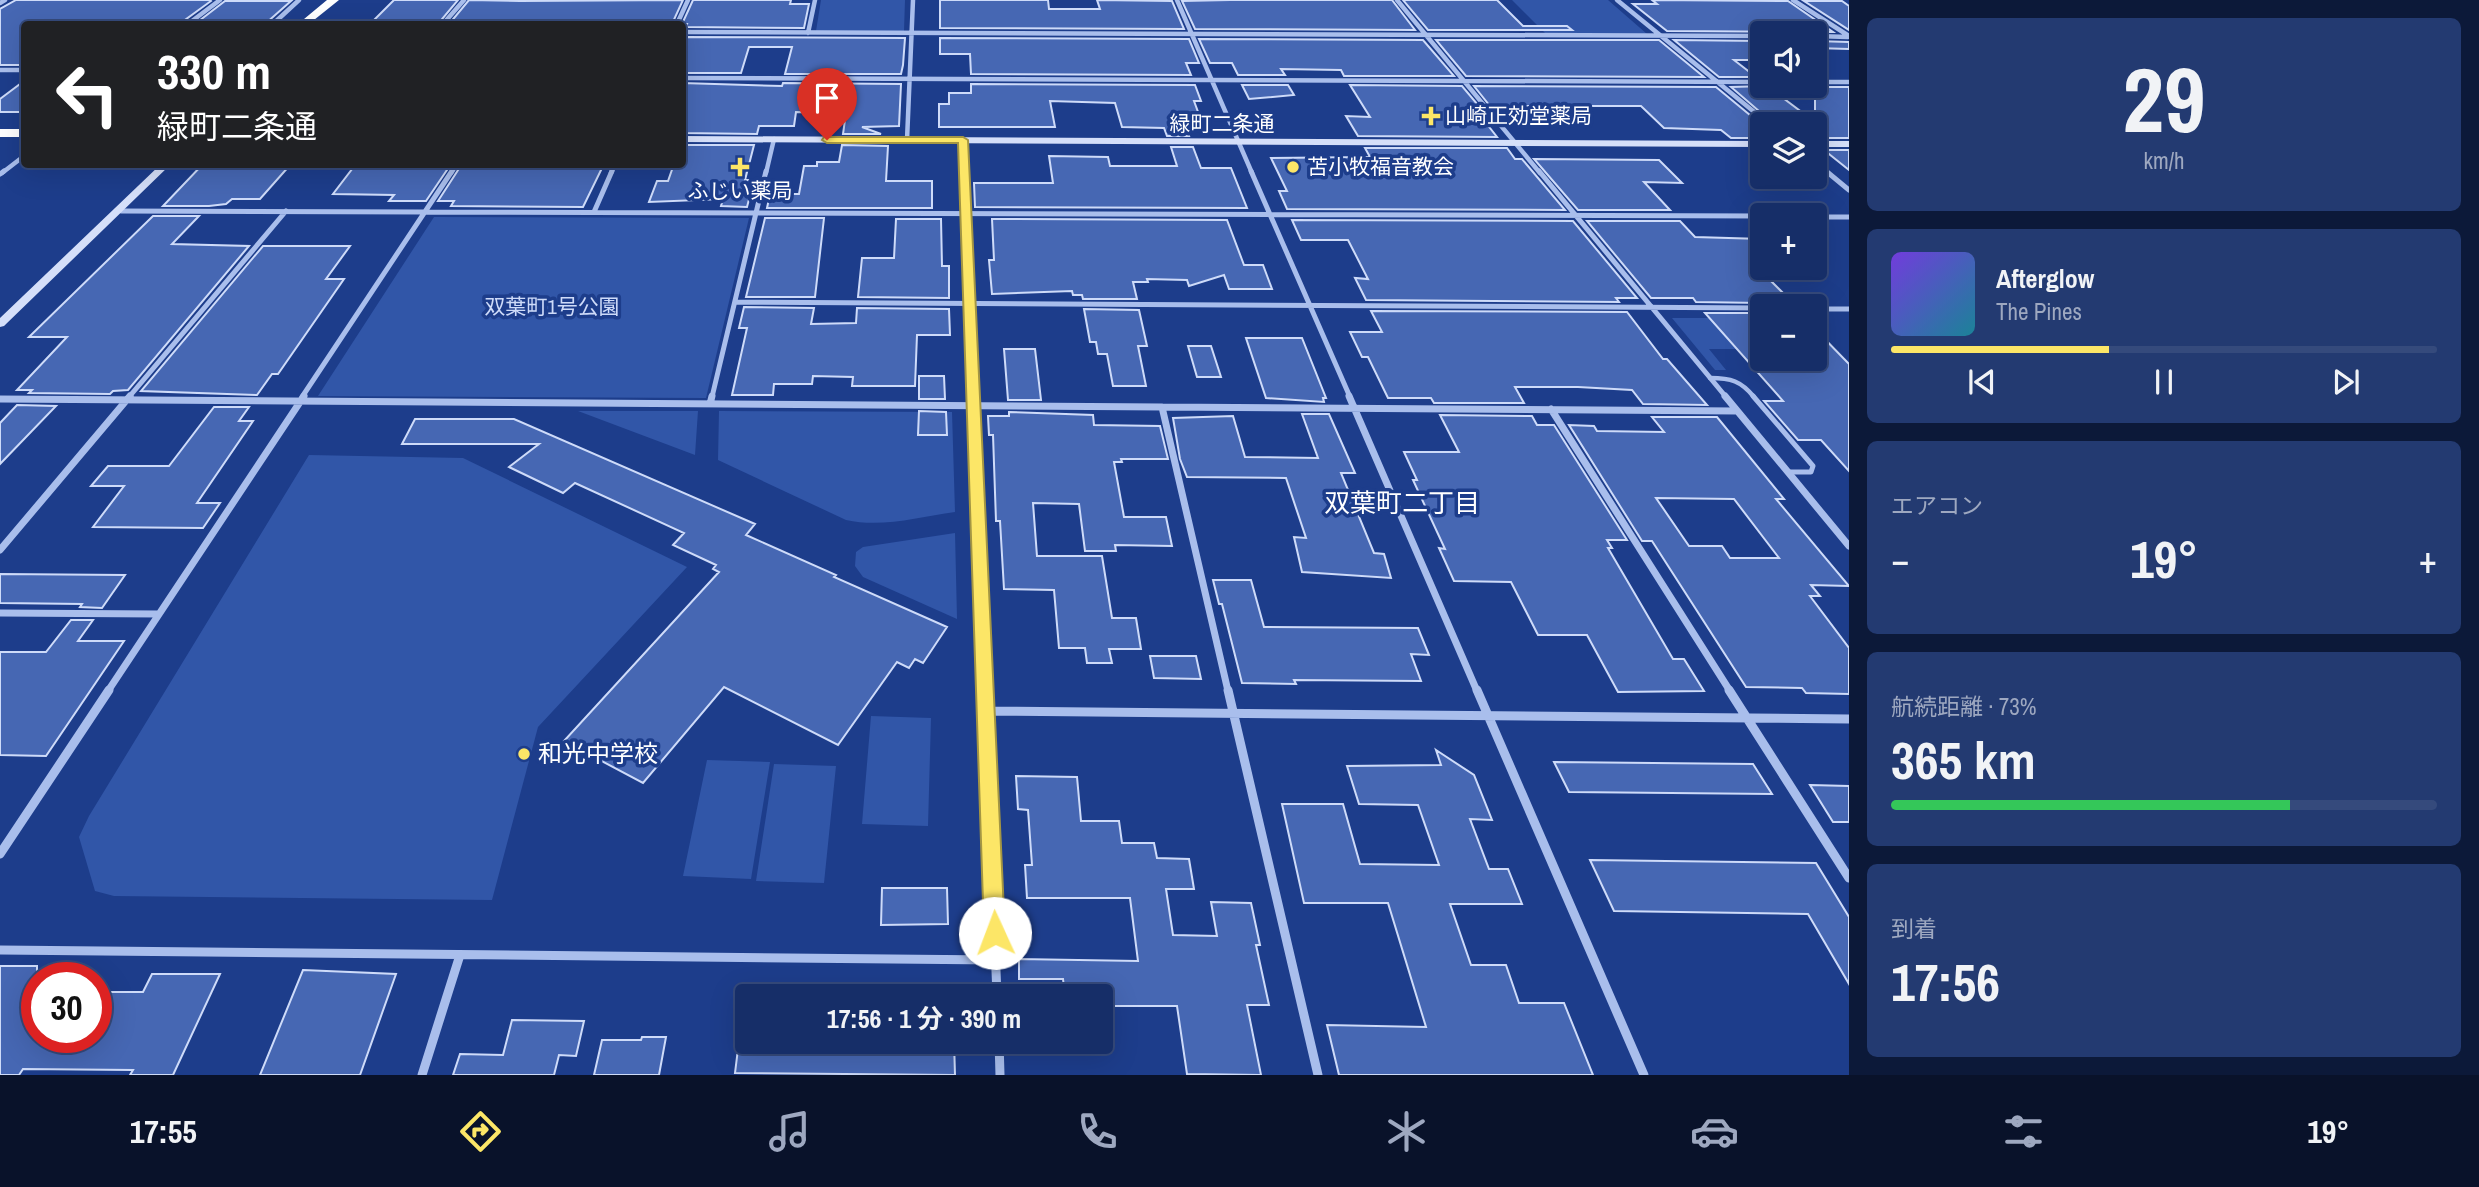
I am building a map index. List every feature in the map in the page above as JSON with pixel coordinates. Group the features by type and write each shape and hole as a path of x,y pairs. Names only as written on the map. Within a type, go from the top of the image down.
{"highway":[{"path":"307,21 334,0"},
{"path":"325,21 346,0"},
{"path":"0,133 21,133"},
{"path":"0,142 21,142"}],"street":[{"path":"0,3 5,0"},
{"path":"192,21 220,0"},
{"path":"276,21 299,0"},
{"path":"446,21 464,0"},
{"path":"678,21 688,0"},
{"path":"808,33 815,0"},
{"path":"907,140 913,0"},
{"path":"1177,0 1644,1075"},
{"path":"1397,0 1849,546"},
{"path":"1617,0 1754,112"},
{"path":"1793,0 1849,36"},
{"path":"686,33 1750,36"},
{"path":"1827,36 1849,36"},
{"path":"0,70 21,70"},
{"path":"686,78 1750,82"},
{"path":"1827,82 1849,82"},
{"name":"緑町二条通","path":"686,139 1750,144"},
{"path":"710,404 774,139"},
{"path":"963,140 997,984"},
{"path":"1827,144 1849,144"},
{"path":"0,174 21,158"},
{"path":"0,324 163,168"},
{"path":"0,854 454,168"},
{"path":"594,212 613,168"},
{"path":"1827,172 1849,190"},
{"path":"121,211 1750,216"},
{"path":"0,550 286,211"},
{"path":"1827,217 1849,217"},
{"path":"734,302 1750,308"},
{"path":"1827,309 1849,309"},
{"path":"0,399 1737,411"},
{"path":"1162,407 1318,1075"},
{"path":"1551,410 1849,878"},
{"path":"0,613 159,614"},
{"path":"986,711 1849,719"},
{"path":"0,950 996,960"},
{"path":"422,1075 460,955"},
{"path":"999,1054 1000,1075"}],"lane":[{"path":"1710,378 1730,378 1743,384 1813,466 1811,472 1788,472"}],"green space":[{"path":"821,0 905,0 904,31 816,31"},
{"path":"1512,0 1608,0 1647,34 1545,33"},
{"name":"双葉町1号公園","path":"434,217 749,218 706,398 318,396"},
{"path":"1672,318 1710,318 1738,349 1709,349 1726,370 1715,370"},
{"path":"578,411 698,411 695,455"},
{"path":"719,411 952,412 955,512 887,522 846,520 718,460"},
{"path":"309,455 463,458 687,567 538,727 492,900 114,896 95,891 79,837 89,816"},
{"path":"955,533 957,619 863,577 855,566 856,552 863,547"},
{"path":"871,716 931,718 928,826 862,824"},
{"path":"707,760 770,762 751,879 683,876"},
{"path":"774,764 836,766 824,883 756,881"}],"building":[{"path":"16,0 211,1 184,21 21,21 21,65 0,65 0,9"},
{"path":"394,0 458,0 440,21 373,21"},
{"path":"469,0 683,0 673,21 452,21"},
{"path":"693,0 791,0 790,4 809,4 804,28 686,27 686,21 683,21"},
{"path":"940,0 1048,0 1049,9 1100,9 1097,0 1172,1 1184,29 940,28"},
{"path":"1392,0 1415,30 1195,29 1182,1"},
{"path":"1403,0 1497,0 1523,26 1567,26 1572,30 1428,30"},
{"path":"1652,0 1788,1 1817,21 1750,21 1750,32 1667,31 1633,4 1657,4"},
{"path":"225,1 291,1 268,21 199,21"},
{"path":"1804,1 1842,1 1849,6 1849,30"},
{"path":"686,37 905,38 901,74 785,74 792,47 749,47 741,73 686,73"},
{"path":"940,38 1189,39 1199,63 1186,63 1191,75 971,74 970,54 940,54"},
{"path":"1199,39 1423,40 1454,76 1344,76 1341,70 1281,69 1285,75 1238,75 1232,63 1210,63"},
{"path":"1436,40 1659,40 1704,77 1466,76"},
{"path":"1674,40 1750,41 1750,60 1734,60 1750,72 1750,77 1719,77"},
{"path":"1827,41 1849,42 1849,49 1827,48"},
{"path":"21,83 21,112 0,112 0,99"},
{"path":"686,83 782,86 783,83 901,84 899,126 862,127 881,134 843,134 846,113 796,112 794,126 759,126 757,134 686,133"},
{"path":"971,84 1195,85 1201,101 1194,101 1204,128 1186,128 1189,136 1167,136 1164,128 1122,127 1115,103 1050,101 1055,127 939,127 939,104 949,104 949,93 971,93"},
{"path":"1242,85 1288,85 1294,95 1249,99"},
{"path":"1350,85 1462,86 1478,105 1472,105 1497,137 1358,136 1346,116 1370,117"},
{"path":"1474,86 1716,87 1750,115 1750,138 1731,138 1721,130 1664,128 1641,106 1490,106"},
{"path":"1750,86 1750,98 1783,98 1802,112 1760,112 1731,87"},
{"path":"1827,87 1849,87 1849,138 1827,138 1827,112 1815,112 1815,98 1827,98"},
{"path":"686,145 754,145 745,180 754,180 747,207 721,206 723,199 649,202 657,181 668,181 673,168 686,168"},
{"path":"842,145 888,146 886,181 932,181 932,208 767,208 770,194 799,194 804,166 817,166 817,162 839,162"},
{"path":"1171,147 1193,147 1201,168 1231,168 1247,208 975,207 974,183 1053,183 1049,156 1108,157 1110,166 1177,166"},
{"path":"1365,148 1507,148 1515,159 1522,159 1565,210 1287,209 1279,191 1287,191 1271,158 1370,157"},
{"path":"1827,150 1849,150 1849,170 1827,152"},
{"path":"1534,159 1659,160 1682,183 1644,182 1670,210 1578,210"},
{"path":"199,168 287,168 260,199 232,199 226,204 209,206 163,206"},
{"path":"353,168 448,168 426,201 389,201 394,195 333,194"},
{"path":"459,168 602,168 583,207 451,206 454,201 438,201"},
{"path":"153,216 199,216 172,244 249,246 128,390 113,391 110,394 29,393 32,390 17,390 67,337 29,337"},
{"path":"765,218 824,218 815,297 746,297"},
{"path":"896,219 941,219 942,266 949,266 949,298 858,297 862,258 894,258"},
{"path":"992,219 1227,220 1244,265 1263,265 1272,289 1229,289 1224,275 1189,286 1187,280 1147,279 1148,282 1133,282 1137,299 1083,299 1082,295 1073,295 1072,291 992,294 989,260 994,260"},
{"path":"1292,220 1573,221 1637,298 1616,298 1619,302 1366,300 1355,278 1368,279 1348,240 1301,240"},
{"path":"1587,221 1680,221 1695,237 1750,239 1750,280 1770,280 1784,294 1750,294 1750,303 1651,298"},
{"path":"263,246 350,246 326,279 344,279 278,374 272,374 257,395 141,391"},
{"path":"744,307 814,308 811,324 856,323 857,308 949,309 950,335 917,335 915,386 852,386 853,377 813,376 812,384 774,384 773,395 732,395 747,328 739,328"},
{"path":"1084,309 1139,310 1147,346 1138,346 1146,386 1113,386 1107,354 1098,354 1096,342 1090,342"},
{"path":"1371,311 1627,312 1663,359 1667,359 1707,405 1643,404 1632,390 1578,387 1515,387 1524,403 1434,403 1431,398 1388,398 1368,357 1362,357 1350,332 1382,332"},
{"path":"1705,313 1750,313 1750,364"},
{"path":"1246,338 1302,338 1326,398 1323,398 1324,402 1266,398"},
{"path":"1827,341 1849,364 1849,471 1821,440 1798,440 1764,401 1783,401 1756,371 1827,371"},
{"path":"1188,346 1211,346 1221,377 1197,377"},
{"path":"1004,349 1035,349 1041,400 1008,400"},
{"path":"919,376 944,376 945,399 919,399"},
{"path":"17,405 56,406 0,464 0,423"},
{"path":"214,407 249,407 239,421 253,421 197,503 220,503 203,528 93,527 124,486 91,486 108,466 169,466"},
{"path":"919,411 946,412 947,435 918,435"},
{"path":"1009,412 1093,415 1094,425 1160,426 1168,459 1121,459 1122,462 1114,462 1124,517 1166,517 1172,546 1115,545 1116,551 1085,551 1079,504 1033,503 1037,556 1102,556 1112,618 1136,618 1141,649 1109,649 1112,663 1087,663 1085,648 1059,648 1054,590 1004,589 1000,521 996,521 993,435 989,435 988,416 1009,416"},
{"path":"1302,414 1329,414 1355,473 1341,473 1374,553 1384,554 1391,578 1302,572 1294,537 1306,538 1286,478 1187,477 1180,459 1173,418 1233,416 1245,457 1318,458"},
{"path":"1440,415 1532,416 1537,425 1554,425 1627,540 1607,540 1612,548 1608,548 1673,659 1684,659 1704,691 1618,692 1587,635 1538,635 1511,582 1454,581 1439,548 1445,549 1413,480 1417,480 1404,452 1459,452"},
{"path":"1652,417 1717,417 1784,499 1776,499 1849,586 1811,585 1820,596 1810,596 1849,648 1849,694 1806,693 1802,688 1746,687 1652,541 1642,541 1569,425 1594,426 1597,431 1664,432","holes":["1656,498 1734,499 1779,558 1730,558 1722,546 1689,546"]},
{"path":"415,419 514,419 755,524 746,535 947,627 923,663 915,659 909,668 897,662 838,745 724,687 643,783 564,741 719,572 713,569 716,565 673,545 684,533 575,483 563,493 509,467 539,444 402,444"},
{"path":"0,574 125,575 102,608 80,607 82,604 0,603"},
{"path":"1213,580 1251,580 1264,627 1418,628 1429,655 1411,654 1421,681 1294,680 1296,684 1242,683 1222,604 1219,604"},
{"path":"71,620 93,620 78,641 124,641 46,756 0,755 0,652 46,652"},
{"path":"1150,656 1196,656 1201,679 1154,678"},
{"path":"1436,750 1474,775 1492,820 1470,819 1489,869 1508,869 1522,904 1450,904 1471,965 1506,965 1519,1003 1564,1003 1593,1075 1339,1075 1327,1025 1426,1027 1388,903 1304,903 1282,804 1343,804 1360,864 1439,865 1418,805 1359,804 1347,766 1441,765"},
{"path":"1554,762 1753,764 1772,794 1569,792"},
{"path":"1016,776 1077,777 1081,821 1119,821 1122,843 1154,843 1157,858 1189,859 1194,889 1166,889 1173,935 1217,936 1211,902 1251,903 1260,945 1256,945 1269,1005 1247,1005 1261,1075 1187,1074 1177,1006 1113,1006 1113,984 1064,984 1063,979 1019,979 1019,959 1138,961 1130,898 1027,898 1025,865 1032,865 1028,810 1018,809"},
{"path":"1810,785 1849,786 1849,822 1833,822"},
{"path":"1590,860 1816,863 1849,917 1849,984 1808,914 1614,911"},
{"path":"882,888 947,888 948,924 881,925"},
{"path":"0,966 21,966 21,1053 112,1053 112,992 143,992 152,974 220,974 173,1075 130,1075 133,1070 23,1069 19,1075 0,1075"},
{"path":"303,970 396,974 360,1075 260,1075"},
{"path":"512,1020 584,1021 576,1056 559,1055 554,1075 453,1075 460,1054 503,1055"},
{"path":"642,1037 666,1037 659,1075 594,1075 602,1040 641,1040"},
{"path":"737,1054 954,1054 955,1075 735,1073"}],"place":[{"name":"山崎正効堂薬局","path":"1431,116"},
{"name":"ふじい薬局","path":"740,167"},
{"name":"苫小牧福音教会","path":"1293,167"},
{"name":"和光中学校","path":"524,754"}],"district":[{"name":"双葉町二丁目","path":"1402,503"}],"route":[{"path":"827,140 963,140 995,933"}]}
